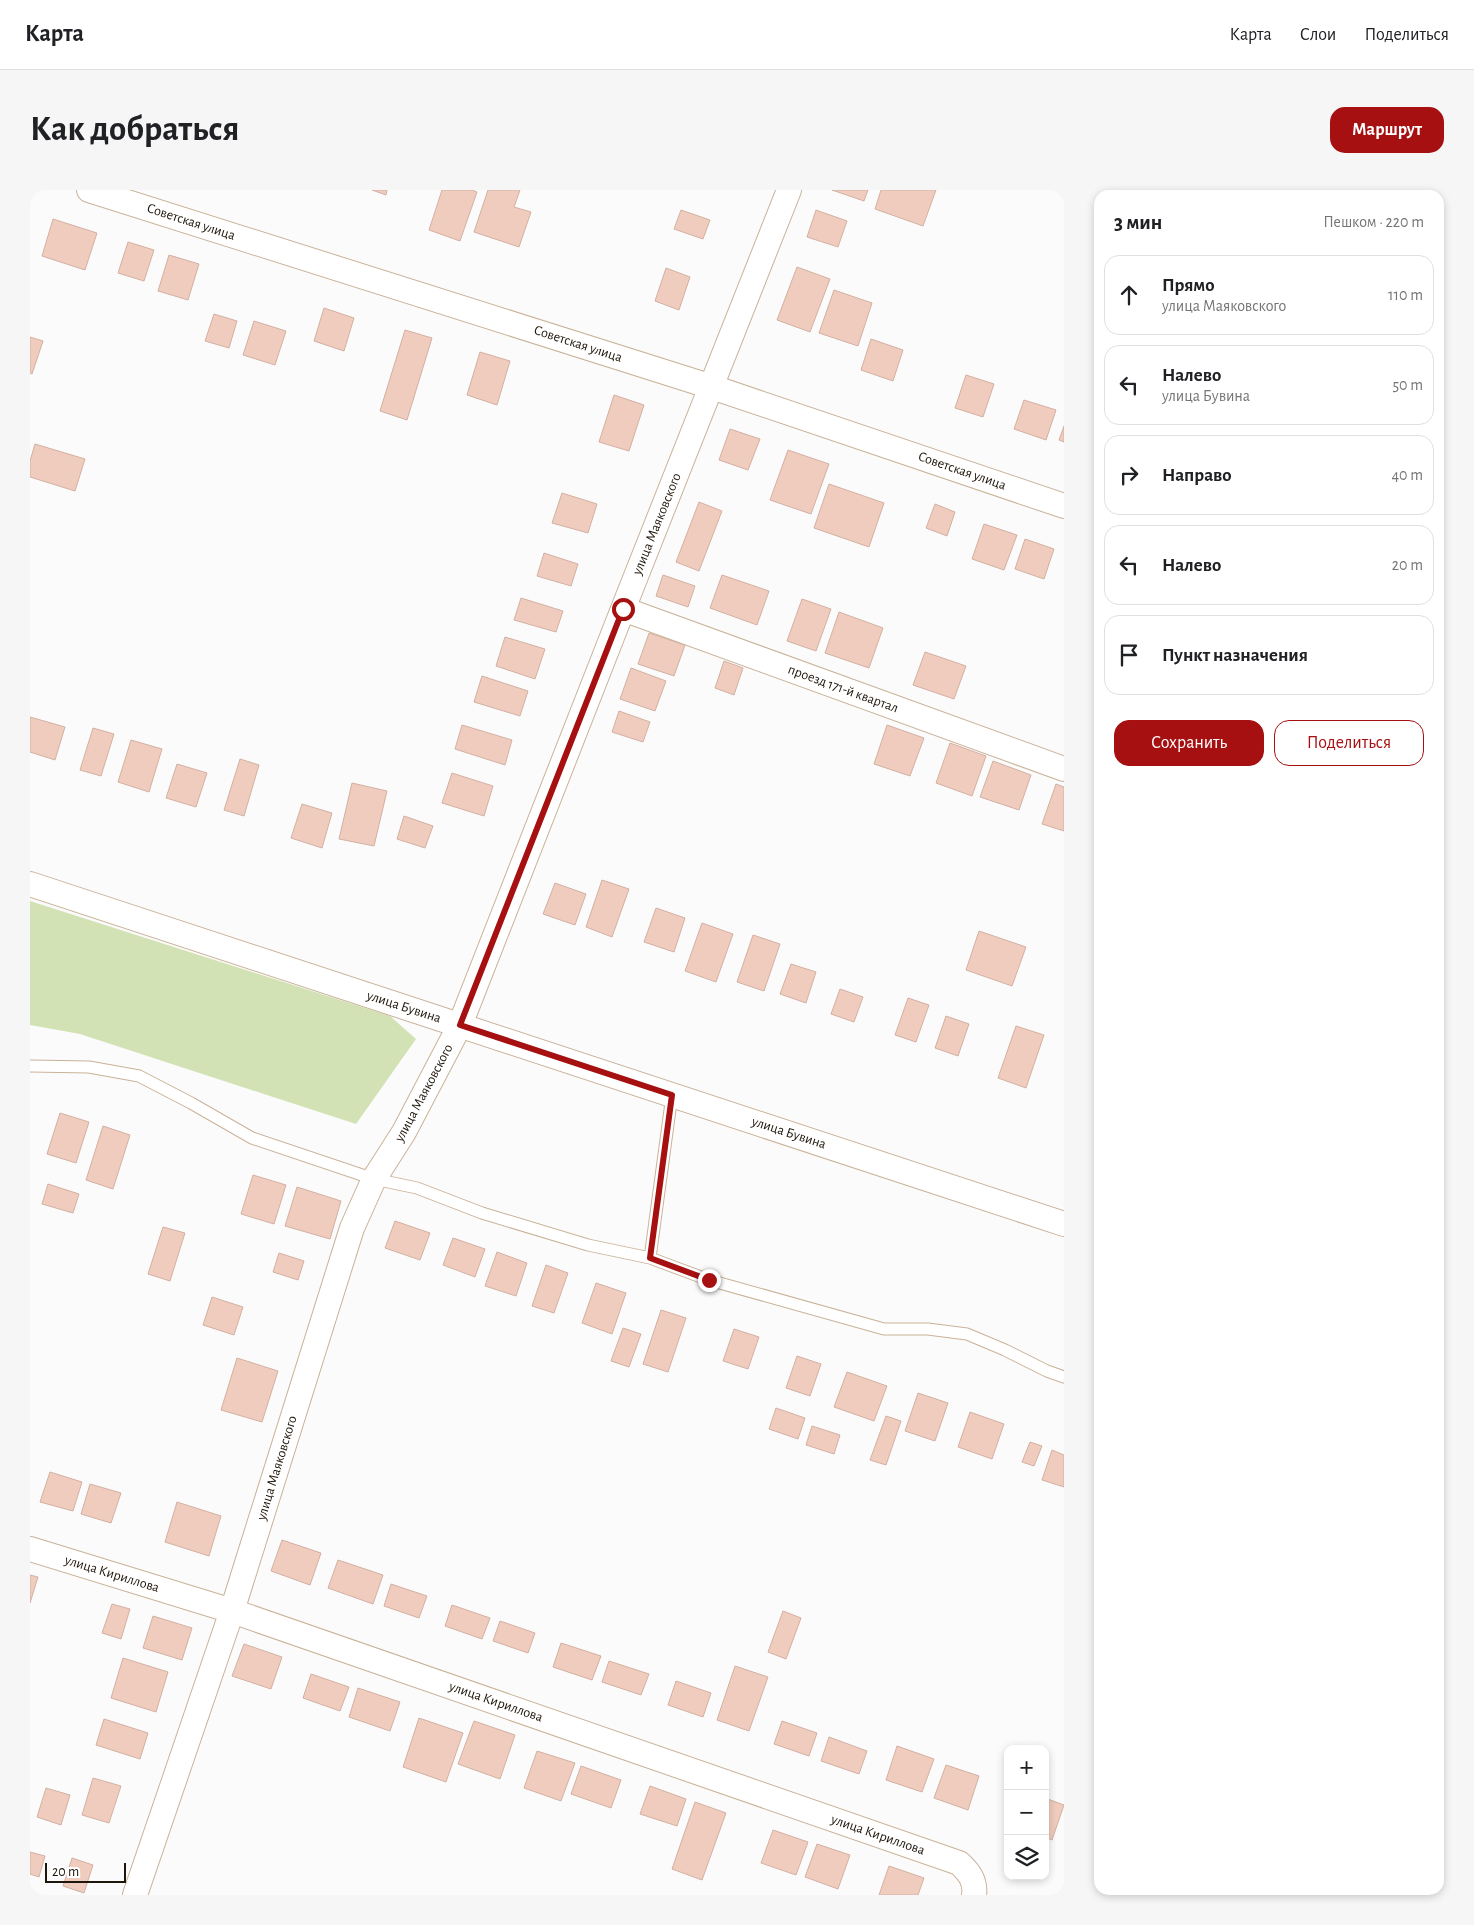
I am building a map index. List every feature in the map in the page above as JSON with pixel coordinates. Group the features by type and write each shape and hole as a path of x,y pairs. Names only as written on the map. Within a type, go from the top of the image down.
{"street":[{"name":"Советская улица","path":"89,190 712,387 1064,506"},
{"name":"улица Маяковского","path":"135,1895 232,1611 352,1228 374,1178 404,1132 460,1025 789,190"},
{"name":"проезд 171-й квартал","path":"623,609 1064,769"},
{"name":"улица Бувина","path":"30,884 1064,1224"},
{"name":"улица Кириллова","path":"30,1549 232,1611 959,1863 970,1873 975,1888 974,1895"}],"lane":[{"path":"30,1066 89,1067 139,1076 252,1138 374,1178 417,1188 482,1213 588,1245 650,1258 709,1280 884,1329 928,1329 967,1334 1005,1350 1047,1372 1064,1377"},
{"path":"650,1258 672,1095"}],"green space":[{"path":"30,901 390,1016 416,1039 356,1124 80,1034 30,1025"}],"building":[{"path":"372,190 387,190 386,195"},
{"path":"442,190 472,190 477,192 460,241 429,230"},
{"path":"488,190 520,190 514,207 531,212 519,247 474,232"},
{"path":"832,190 868,190 864,201"},
{"path":"881,190 936,190 923,226 875,209"},
{"path":"681,210 710,220 703,239 674,229"},
{"path":"816,210 847,221 838,247 807,237"},
{"path":"53,219 97,233 85,270 42,256"},
{"path":"128,242 154,250 144,281 118,273"},
{"path":"169,255 199,264 188,300 158,291"},
{"path":"797,267 830,279 810,332 777,320"},
{"path":"666,268 690,277 679,310 655,301"},
{"path":"834,290 872,303 858,346 819,333"},
{"path":"324,308 354,318 344,351 314,341"},
{"path":"214,314 237,321 229,348 205,341"},
{"path":"254,321 286,331 275,365 243,355"},
{"path":"405,330 432,338 407,420 380,411"},
{"path":"30,337 43,341 32,374 30,373"},
{"path":"871,339 903,350 893,381 861,370"},
{"path":"480,352 510,361 497,405 467,395"},
{"path":"966,375 994,384 983,417 955,408"},
{"path":"614,395 644,405 629,451 599,442"},
{"path":"1024,400 1056,410 1046,440 1014,429"},
{"path":"1064,426 1064,442 1059,440"},
{"path":"730,429 760,439 748,470 719,460"},
{"path":"35,444 85,459 75,491 30,477 30,461"},
{"path":"788,450 829,464 811,514 770,500"},
{"path":"829,484 884,503 869,547 814,528"},
{"path":"562,493 597,504 588,533 552,523"},
{"path":"699,502 722,511 699,571 676,562"},
{"path":"935,504 955,512 947,536 926,528"},
{"path":"984,524 1017,535 1004,570 972,559"},
{"path":"1025,539 1054,549 1044,579 1015,569"},
{"path":"544,553 578,564 571,586 537,576"},
{"path":"663,575 695,586 688,607 656,596"},
{"path":"722,575 769,591 757,625 710,608"},
{"path":"521,598 563,611 556,632 514,620"},
{"path":"802,599 831,609 816,651 787,641"},
{"path":"839,612 883,628 869,668 825,653"},
{"path":"649,633 685,645 674,676 638,664"},
{"path":"505,637 545,649 535,679 496,666"},
{"path":"925,652 966,666 954,699 913,685"},
{"path":"724,661 743,668 734,695 715,688"},
{"path":"631,668 666,681 655,711 620,699"},
{"path":"482,676 528,691 520,716 474,702"},
{"path":"619,711 650,722 643,742 612,732"},
{"path":"30,717 65,727 55,760 30,752"},
{"path":"462,725 512,740 505,765 455,749"},
{"path":"887,725 924,738 910,776 874,764"},
{"path":"93,728 114,734 101,776 80,770"},
{"path":"131,740 162,749 149,792 118,782"},
{"path":"950,743 986,756 972,796 936,783"},
{"path":"240,759 259,765 244,816 224,810"},
{"path":"993,761 1031,775 1019,810 980,797"},
{"path":"177,764 207,773 196,807 166,798"},
{"path":"452,773 493,786 484,816 442,803"},
{"path":"352,783 387,791 374,846 339,839"},
{"path":"1056,784 1064,787 1064,831 1042,824"},
{"path":"302,804 332,813 322,848 291,838"},
{"path":"404,816 433,826 425,848 397,839"},
{"path":"602,880 629,889 612,937 586,927"},
{"path":"555,883 586,894 575,925 543,914"},
{"path":"656,908 685,918 674,952 644,942"},
{"path":"702,923 733,934 716,982 685,971"},
{"path":"979,931 1026,947 1012,986 966,970"},
{"path":"753,935 780,944 764,991 737,982"},
{"path":"791,964 816,972 806,1003 780,994"},
{"path":"840,989 863,997 854,1022 831,1014"},
{"path":"908,998 929,1005 916,1042 895,1035"},
{"path":"946,1016 969,1024 958,1056 935,1048"},
{"path":"1016,1026 1044,1035 1026,1088 998,1078"},
{"path":"60,1113 89,1122 76,1163 47,1154"},
{"path":"103,1126 130,1135 113,1189 86,1180"},
{"path":"253,1175 286,1185 274,1224 241,1214"},
{"path":"48,1184 79,1194 73,1213 42,1204"},
{"path":"297,1187 341,1201 330,1239 285,1226"},
{"path":"395,1221 430,1233 420,1260 385,1248"},
{"path":"163,1227 185,1233 170,1281 148,1274"},
{"path":"453,1238 485,1249 475,1277 443,1265"},
{"path":"497,1252 527,1263 516,1296 485,1286"},
{"path":"279,1253 304,1261 298,1280 273,1272"},
{"path":"546,1265 568,1273 554,1313 532,1306"},
{"path":"596,1283 626,1293 612,1334 582,1323"},
{"path":"212,1297 243,1307 234,1335 203,1325"},
{"path":"661,1310 686,1318 668,1372 643,1364"},
{"path":"623,1328 641,1334 629,1367 611,1361"},
{"path":"734,1329 759,1337 748,1369 723,1361"},
{"path":"797,1356 821,1364 810,1396 786,1388"},
{"path":"237,1358 278,1371 262,1422 221,1410"},
{"path":"847,1372 887,1386 874,1421 834,1407"},
{"path":"918,1393 948,1403 935,1441 905,1431"},
{"path":"776,1408 805,1418 798,1439 769,1429"},
{"path":"970,1412 1004,1424 992,1459 958,1447"},
{"path":"886,1416 901,1421 886,1465 870,1460"},
{"path":"812,1426 840,1435 834,1454 806,1445"},
{"path":"1030,1442 1042,1446 1034,1466 1022,1462"},
{"path":"1052,1450 1064,1455 1064,1487 1042,1480"},
{"path":"50,1472 82,1482 73,1511 40,1502"},
{"path":"90,1484 121,1493 111,1523 81,1514"},
{"path":"177,1502 221,1516 209,1556 165,1542"},
{"path":"282,1540 321,1553 310,1585 271,1571"},
{"path":"338,1560 383,1575 373,1604 328,1588"},
{"path":"30,1575 38,1577 30,1603"},
{"path":"391,1584 427,1596 419,1618 384,1606"},
{"path":"112,1604 130,1609 121,1639 102,1633"},
{"path":"452,1605 490,1618 482,1639 445,1626"},
{"path":"783,1611 801,1618 786,1659 768,1652"},
{"path":"153,1616 192,1628 182,1660 143,1648"},
{"path":"500,1621 535,1633 528,1653 493,1641"},
{"path":"561,1643 601,1656 592,1680 553,1667"},
{"path":"244,1644 282,1657 271,1689 232,1676"},
{"path":"123,1658 168,1672 156,1712 111,1698"},
{"path":"609,1661 649,1674 641,1695 602,1682"},
{"path":"735,1666 768,1677 749,1731 717,1720"},
{"path":"311,1674 349,1687 340,1711 303,1698"},
{"path":"676,1681 711,1693 703,1717 668,1705"},
{"path":"358,1688 400,1702 390,1731 349,1717"},
{"path":"419,1718 463,1733 446,1782 403,1767"},
{"path":"104,1719 148,1733 140,1759 96,1745"},
{"path":"474,1721 515,1735 500,1779 458,1764"},
{"path":"782,1721 817,1733 809,1756 774,1744"},
{"path":"829,1737 867,1751 859,1774 821,1761"},
{"path":"897,1746 934,1759 922,1792 886,1780"},
{"path":"537,1751 575,1763 561,1801 524,1788"},
{"path":"946,1765 979,1776 968,1810 934,1798"},
{"path":"581,1766 621,1780 611,1808 571,1794"},
{"path":"93,1778 121,1786 109,1823 82,1815"},
{"path":"650,1786 686,1799 677,1826 640,1814"},
{"path":"46,1788 70,1795 61,1825 37,1817"},
{"path":"1049,1799 1064,1805 1052,1840 1049,1839"},
{"path":"695,1802 726,1813 702,1880 672,1869"},
{"path":"773,1830 808,1842 796,1875 761,1863"},
{"path":"817,1844 850,1855 838,1889 805,1877"},
{"path":"30,1852 45,1856 39,1877 30,1874"},
{"path":"72,1858 93,1865 84,1893 63,1886"},
{"path":"889,1866 924,1878 918,1895 879,1895"}],"route":[{"path":"623,609 460,1025 672,1095 650,1258 709,1280"}]}
